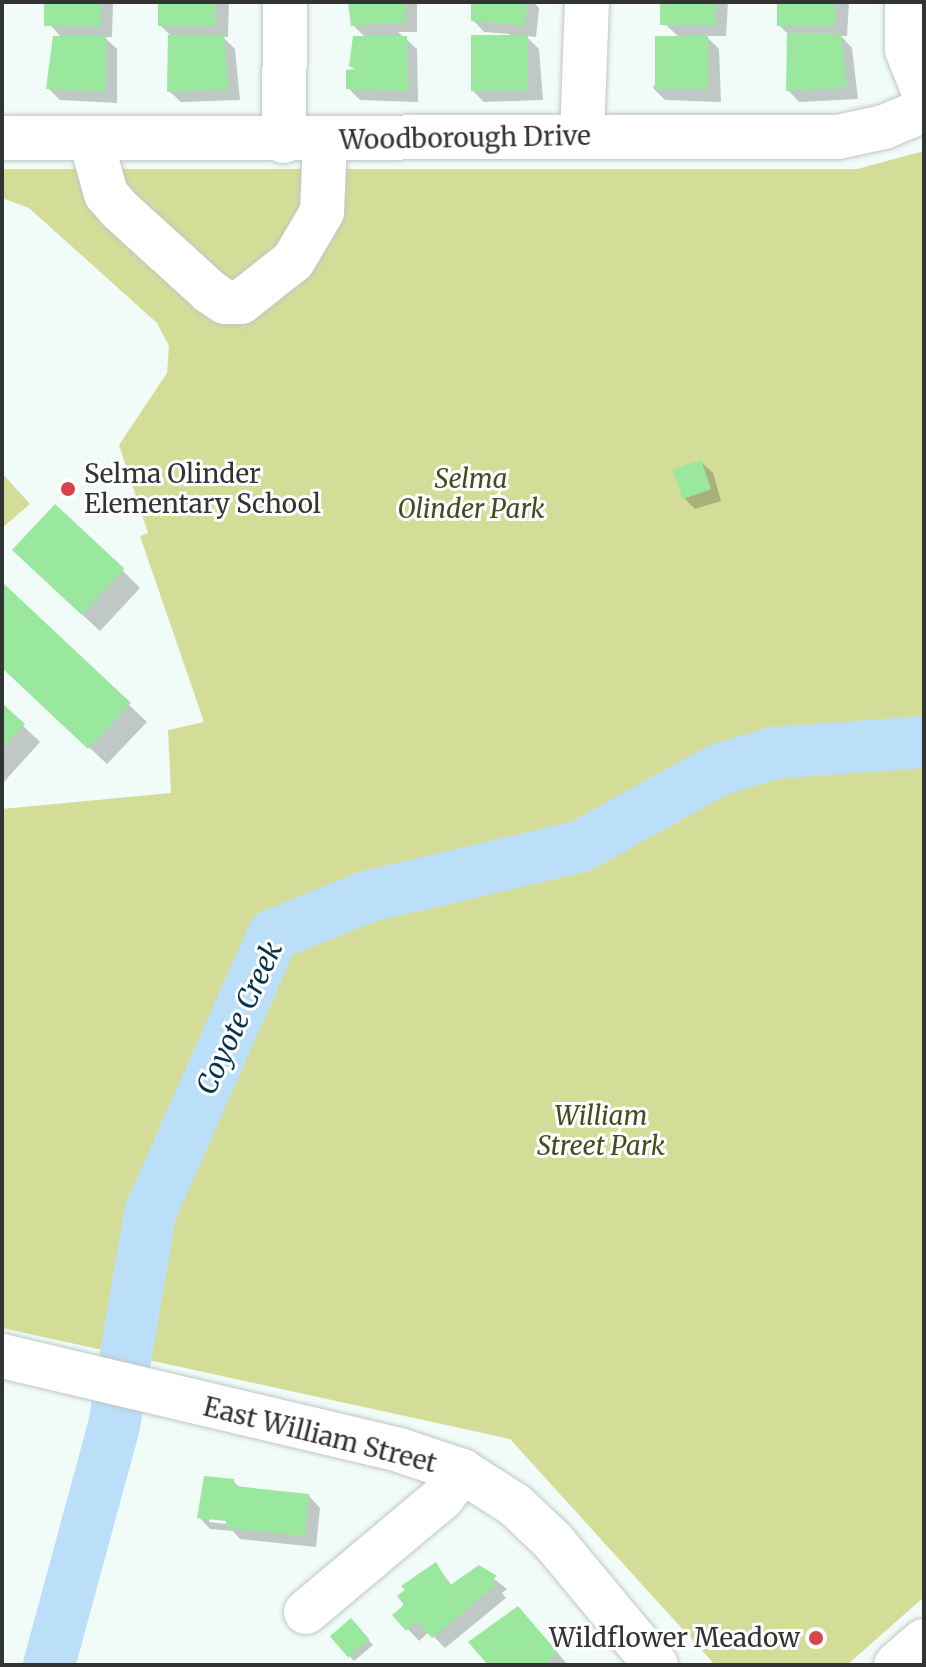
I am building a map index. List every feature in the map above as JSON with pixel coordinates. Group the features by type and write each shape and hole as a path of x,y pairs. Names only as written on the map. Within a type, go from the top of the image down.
{"street":[{"path":"91,140 106,194 120,210 210,292 225,302 241,302 293,261 322,212 304,140 285,2"},
{"path":"582,137 587,2"},
{"path":"907,2 907,50 924,93"},
{"name":"Woodborough Drive","path":"2,138 838,137 884,127 924,110"},
{"name":"East William Street","path":"7,1358 205,1407 399,1450 462,1471 515,1505 553,1541 656,1665"},
{"path":"306,1612 442,1498 462,1471"},
{"path":"896,1665 924,1641"}],"green space":[{"path":"924,151 924,1597 847,1665 715,1665 510,1439 2,1328 2,809 171,793 168,730 204,722 140,536 148,533 119,445 167,373 169,346 157,323 29,208 2,198 2,169 857,169"},
{"path":"2,473 30,504 2,528"}],"building":[{"path":"44,2 101,2 101,26 44,26"},
{"path":"158,2 215,2 215,26 158,26"},
{"path":"348,2 406,2 406,22 351,26"},
{"path":"471,2 528,2 525,26 471,21"},
{"path":"660,2 716,2 716,25 660,25"},
{"path":"777,2 835,2 835,26 777,26"},
{"path":"787,33 841,34 847,88 786,91"},
{"path":"168,35 224,35 229,89 167,92"},
{"path":"471,35 528,35 528,91 471,91"},
{"path":"53,36 106,36 106,92 46,89"},
{"path":"353,36 407,36 408,91 346,89 346,70 355,69 349,66"},
{"path":"655,36 708,36 708,89 655,89"},
{"path":"701,460 711,489 683,499 673,470"},
{"path":"55,504 124,569 82,615 12,550"},
{"path":"2,582 131,703 88,749 2,668"},
{"path":"2,703 25,724 2,748"},
{"path":"204,1476 234,1479 234,1486 309,1494 305,1536 226,1528 226,1521 197,1518"},
{"path":"436,1562 449,1586 479,1565 497,1576 492,1580 496,1585 432,1638 417,1621 406,1631 392,1615 404,1605 397,1596 405,1590 401,1586"},
{"path":"518,1606 558,1653 544,1665 488,1665 468,1642"},
{"path":"351,1618 369,1639 348,1658 330,1636"}],"waterway":[{"name":"Coyote Creek","path":"49,1665 114,1426 150,1213 273,935 366,897 581,846 718,770 774,753 924,742"}],"place":[{"name":"Selma Olinder Elementary School","path":"68,489"},
{"name":"Wildflower Meadow","path":"816,1638"}],"park label":[{"name":"Selma Olinder Park","path":"471,494"},
{"name":"William Street Park","path":"601,1131"}]}
